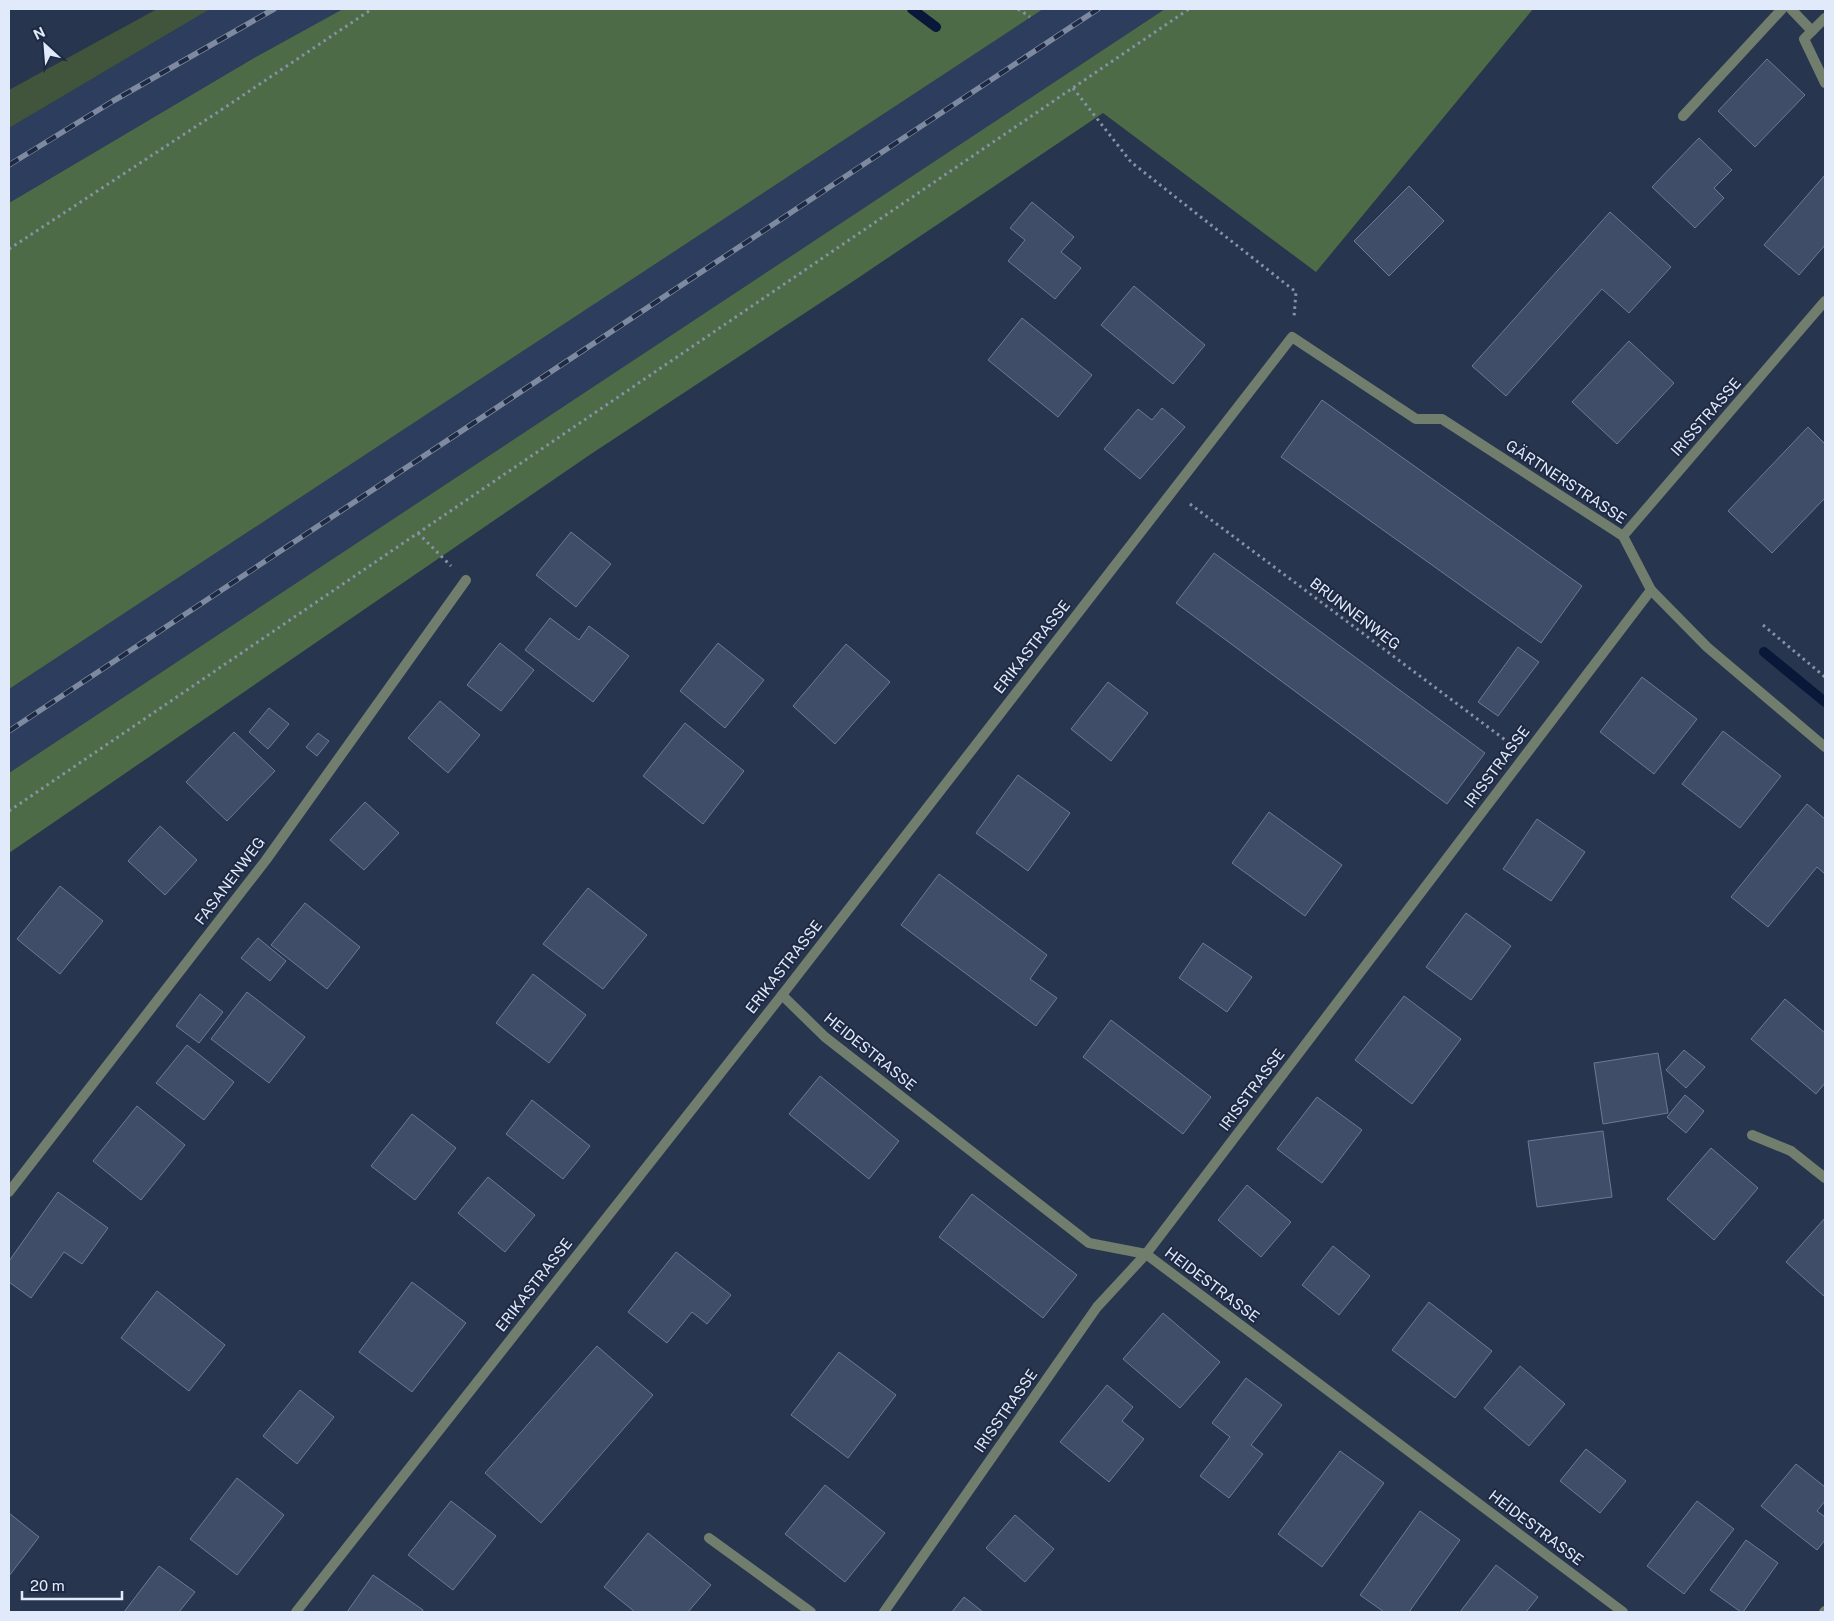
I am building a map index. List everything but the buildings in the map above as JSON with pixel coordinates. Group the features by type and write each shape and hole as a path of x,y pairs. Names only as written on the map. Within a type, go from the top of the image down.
{"street":[{"path":"1683,116 1782,9"},
{"path":"1791,9 1812,31"},
{"path":"1825,18 1804,39 1825,83"},
{"name":"IRISSTRASSE","path":"1623,536 1825,301"},
{"name":"ERIKASTRASSE","path":"296,1612 782,995 1292,337"},
{"name":"GÄRTNERSTRASSE","path":"1292,337 1416,419 1442,419 1623,536 1650,590 1706,647 1825,747"},
{"name":"FASANENWEG","path":"9,1192 266,860 466,580"},
{"name":"IRISSTRASSE","path":"884,1612 1097,1307 1146,1254 1650,590"},
{"name":"HEIDESTRASSE","path":"782,995 825,1037 1089,1244 1146,1254 1622,1612"},
{"path":"1752,1135 1791,1151 1825,1178"},
{"path":"709,1538 811,1612"}],"path":[{"path":"9,249 372,9"},
{"path":"1018,9 1030,17"},
{"path":"9,811 1189,9"},
{"path":"1073,88 1131,162 1296,292 1292,337"},
{"name":"BRUNNENWEG","path":"1172,491 1526,755"},
{"path":"418,533 466,580"},
{"path":"1763,624 1825,677"}],"shaded area":[{"path":"210,9 343,9 254,58 9,203 9,128"},
{"path":"1043,9 1165,9 9,773 9,689"}],"green space":[{"path":"157,9 210,9 9,128 9,90"},
{"path":"343,9 1043,9 9,689 9,203 254,58"},
{"path":"1165,9 1533,9 1316,272 1103,113 852,282 591,454 9,853 9,773"}],"waterway":[{"path":"912,9 936,27"},
{"path":"1764,652 1825,702"}],"railway":[{"path":"9,165 113,101 274,9"},
{"path":"9,731 1098,9"}]}
